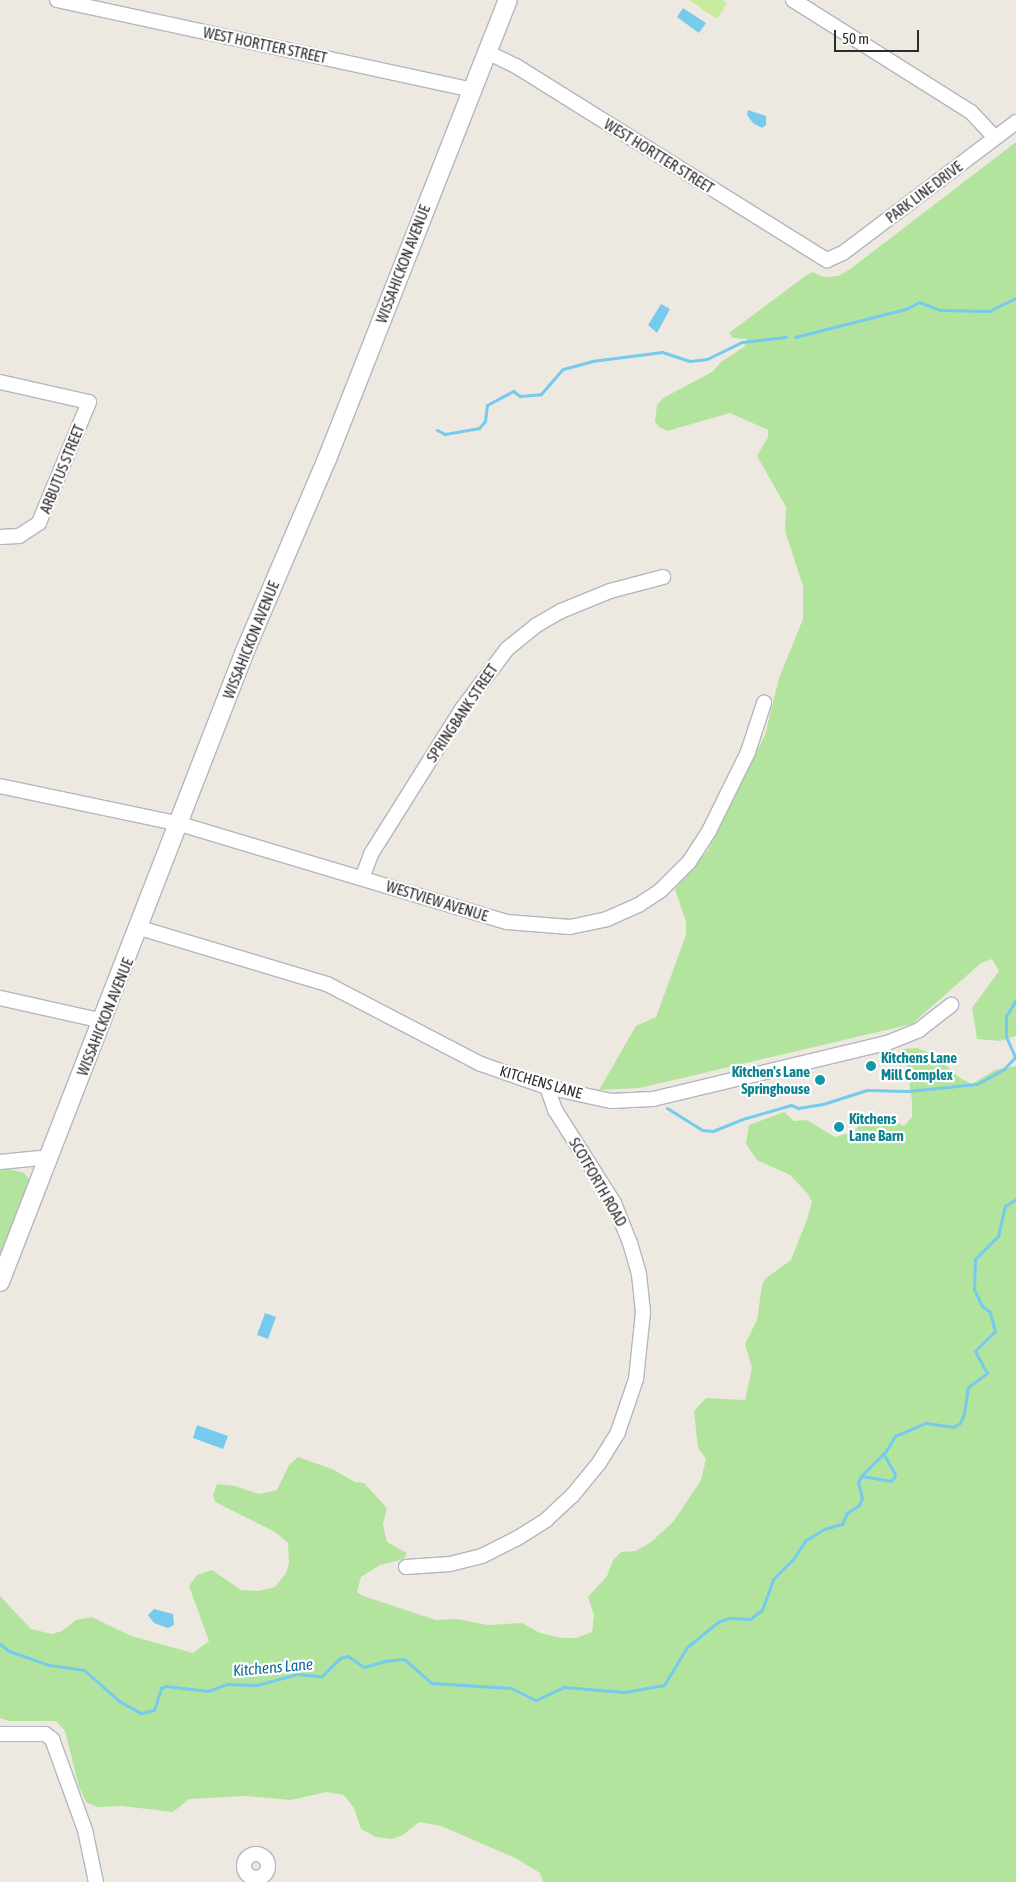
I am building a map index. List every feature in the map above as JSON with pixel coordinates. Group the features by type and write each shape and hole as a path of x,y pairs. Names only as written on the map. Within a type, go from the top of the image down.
{"street":[{"name":"WEST HORTTER STREET","path":"57,0 472,90"},
{"name":"WISSAHICKON AVENUE","path":"0,1282 140,928 245,651 324,467 508,0"},
{"path":"793,0 971,112 995,138"},
{"name":"WEST HORTTER STREET","path":"487,52 516,66 822,259 831,259"},
{"name":"PARK LINE DRIVE","path":"831,259 1016,122"},
{"name":"ARBUTUS STREET","path":"0,382 89,402 39,523 19,536 0,537"},
{"name":"SPRINGBANK STREET","path":"362,878 371,854 462,709 508,649 535,626 561,610 610,591 663,577"},
{"name":"WESTVIEW AVENUE","path":"0,786 180,824 530,926 580,926 629,910 660,892 699,847 748,752 764,703"},
{"name":"KITCHENS LANE","path":"140,928 327,984 481,1064 547,1087 611,1101 643,1101 887,1042 919,1030 951,1005"},
{"path":"0,998 103,1021"},
{"name":"SCOTFORTH ROAD","path":"406,1567 450,1564 482,1556 516,1540 546,1520 572,1496 599,1463 618,1432 636,1379 643,1312 633,1251 614,1203 555,1110 547,1087"},
{"path":"0,1162 50,1157"},
{"path":"0,1734 48,1736 55,1746 85,1830 96,1882"}],"green space":[{"path":"689,0 722,0 727,3 717,19"},
{"path":"1016,142 1016,1036 1000,1041 977,1039 972,1008 999,971 992,959 981,963 912,1024 640,1088 599,1090 636,1026 656,1017 686,935 686,922 675,889 708,850 765,735 779,678 803,619 803,586 785,531 786,507 757,456 768,437 768,430 730,413 667,431 659,427 655,421 657,405 663,398 712,372 721,362 744,347 747,339 733,338 729,333 804,277 812,272 824,277 838,276 849,270"},
{"path":"917,1048 935,1055 960,1078 972,1084 995,1070 1016,1066 1016,1882 543,1882 540,1873 515,1858 441,1826 419,1822 403,1835 392,1839 376,1837 361,1829 354,1808 344,1795 327,1792 291,1800 246,1796 189,1799 173,1812 122,1806 97,1807 86,1802 79,1787 65,1731 56,1721 9,1721 0,1718 0,1596 31,1629 52,1634 62,1631 76,1620 92,1617 131,1636 193,1653 209,1641 189,1586 197,1575 212,1570 241,1590 258,1591 275,1587 286,1573 289,1563 288,1543 275,1532 215,1502 213,1495 217,1484 235,1486 259,1494 277,1490 289,1465 298,1457 332,1469 355,1482 364,1483 387,1508 383,1524 387,1542 407,1553 404,1559 380,1565 361,1577 357,1592 363,1596 436,1620 457,1619 488,1625 522,1623 540,1633 562,1638 576,1638 592,1632 594,1615 588,1597 607,1576 613,1560 621,1552 636,1551 651,1542 673,1522 701,1480 706,1459 698,1448 694,1411 706,1398 745,1400 752,1368 745,1344 757,1320 762,1285 766,1278 791,1260 806,1222 812,1202 807,1193 790,1175 757,1160 746,1144 749,1125 784,1112 794,1121 807,1120 835,1137 853,1132 870,1115 881,1114 904,1126 912,1117 912,1101 907,1067 901,1056 903,1049"},
{"path":"9,1169 24,1173 31,1181 0,1265 0,1170"}],"water":[{"path":"683,8 706,23 699,33 677,17"},
{"path":"748,110 766,116 766,125 762,128 753,123 747,115"},
{"path":"661,304 670,309 657,333 648,325"},
{"path":"265,1313 276,1317 268,1339 257,1335"},
{"path":"197,1425 228,1436 223,1449 193,1438"},
{"path":"154,1609 173,1614 174,1625 168,1628 154,1623 148,1615"}],"waterway":[{"path":"795,337 906,309 919,302 940,310 989,311 1016,298"},
{"path":"437,430 445,434 479,428 485,421 487,405 513,391 520,396 541,394 563,369 592,361 662,352 690,361 707,359 742,342 786,337"},
{"name":"Kitchens Lane","path":"1016,1000 1006,1016 1006,1037 1016,1059"},
{"path":"667,1108 702,1130 713,1131 746,1118 791,1105 798,1108 823,1104 867,1090 908,1091 977,1084 1004,1069 1015,1057"},
{"name":"Kitchens Lane","path":"0,1644 9,1651 49,1665 84,1670 119,1701 141,1713 154,1710 161,1688 166,1686 208,1691 227,1684 257,1685 297,1674 322,1676 340,1658 348,1656 364,1667 385,1661 404,1659 432,1683 511,1688 536,1700 564,1687 624,1692 664,1685 687,1647 718,1622 729,1618 750,1619 762,1610 773,1579 793,1559 806,1540 824,1529 842,1524 847,1513 859,1505 862,1498 858,1482 861,1476 886,1451 895,1436 926,1423 953,1427 960,1423 964,1414 968,1387 987,1373 975,1351 995,1331 990,1312 982,1306 974,1289 975,1259 998,1236 1005,1206 1016,1199"},
{"name":"Kitchens Lane","path":"861,1476 891,1481 894,1478 895,1474 883,1453"}],"place":[{"name":"Kitchens Lane Mill Complex","path":"871,1066"},
{"name":"Kitchen's Lane Springhouse","path":"820,1080"},
{"name":"Kitchens Lane Barn","path":"839,1127"}]}
